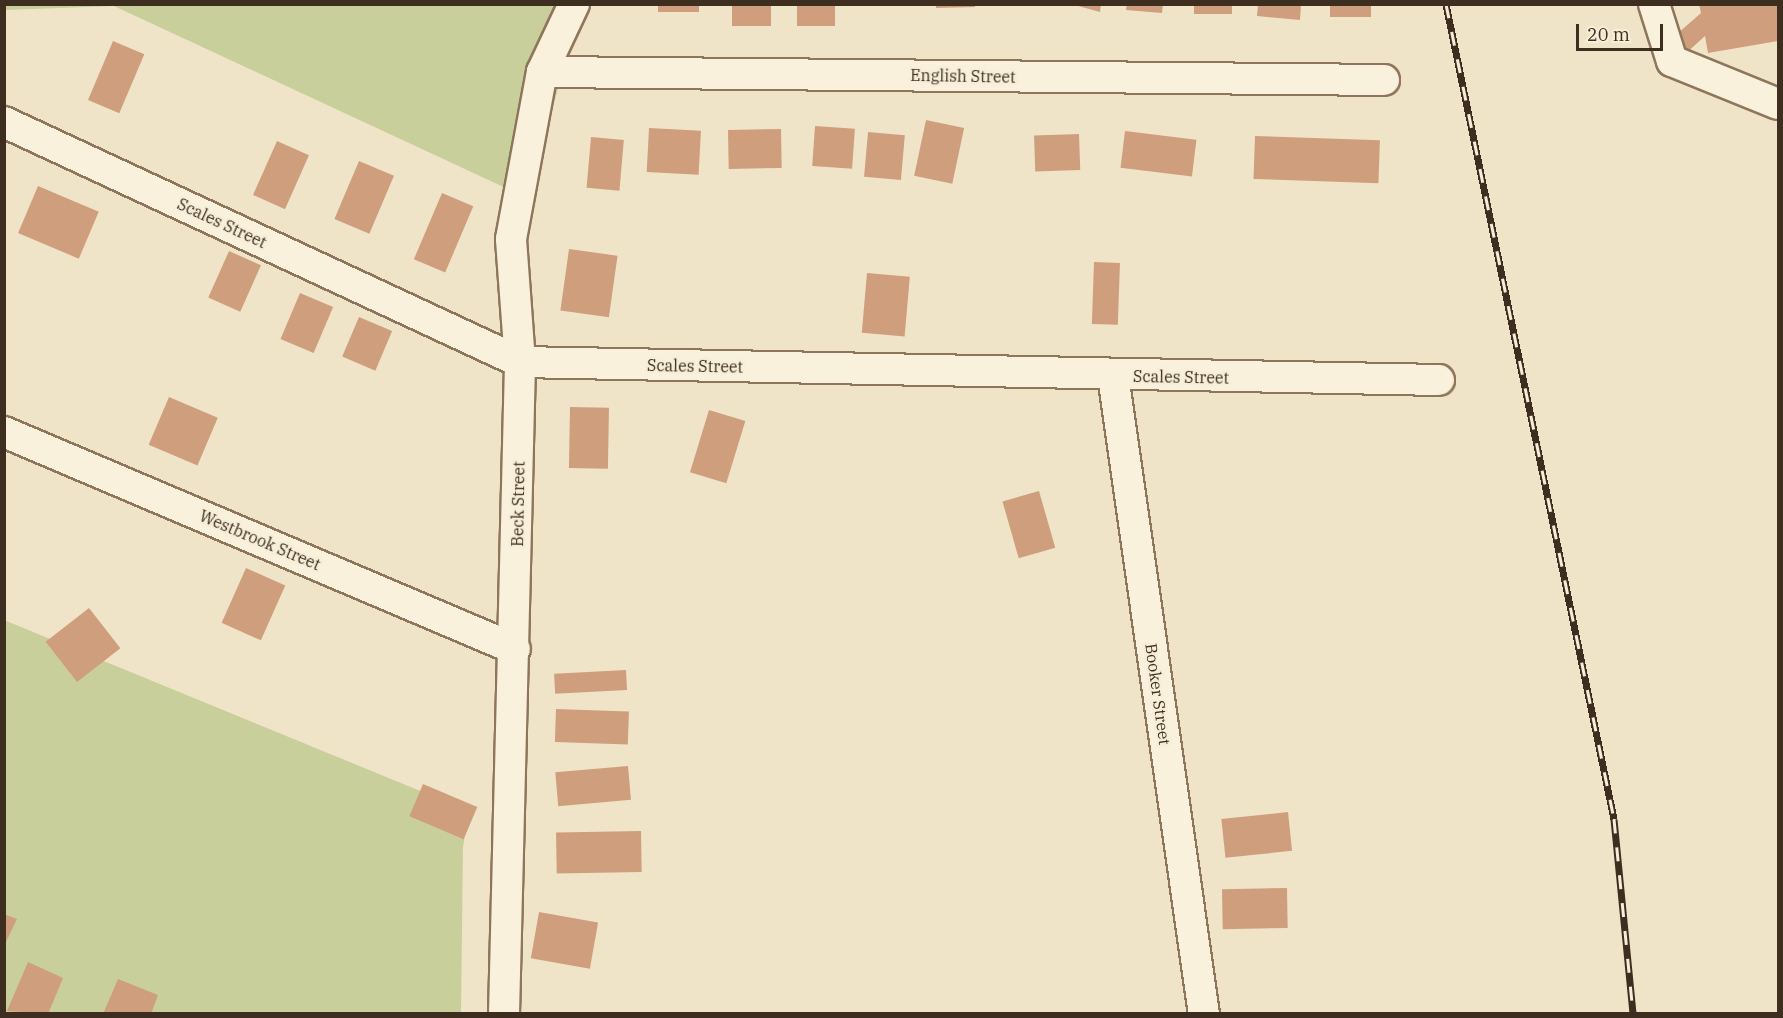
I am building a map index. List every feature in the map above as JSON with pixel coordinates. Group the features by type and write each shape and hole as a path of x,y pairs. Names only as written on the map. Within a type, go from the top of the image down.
{"street":[{"name":"Beck Street","path":"504,1014 515,649 520,363 512,239 542,72 574,4"},
{"path":"1654,4 1672,62 1779,104"},
{"name":"English Street","path":"542,72 1384,80"},
{"name":"Scales Street","path":"4,122 520,363 1439,380"},
{"name":"Booker Street","path":"1113,375 1204,1014"},
{"name":"Westbrook Street","path":"4,432 515,649"}],"green space":[{"path":"4,5 582,5 527,198 114,6 5,10"},
{"path":"4,620 469,811 463,847 461,1013 5,1013"}],"building":[{"path":"658,4 699,4 699,12 658,12"},
{"path":"732,4 771,4 771,26 732,26"},
{"path":"797,4 835,4 835,26 797,26"},
{"path":"1071,4 1101,4 1100,12"},
{"path":"1127,4 1163,4 1162,13 1126,10"},
{"path":"1194,4 1232,4 1232,14 1194,14"},
{"path":"1258,4 1301,4 1300,20 1257,16"},
{"path":"1699,4 1778,4 1778,41 1708,53 1705,36 1683,56 1677,34 1701,13"},
{"path":"936,5 975,5 975,7 936,8"},
{"path":"1330,5 1371,5 1371,17 1330,17"},
{"path":"113,41 144,54 119,113 88,100"},
{"path":"926,120 964,128 952,184 914,176"},
{"path":"815,126 855,129 852,169 812,166"},
{"path":"649,128 701,131 699,175 647,172"},
{"path":"781,129 782,168 729,169 728,130"},
{"path":"1125,131 1196,140 1192,176 1120,168"},
{"path":"868,132 905,135 901,180 864,177"},
{"path":"1079,134 1080,170 1035,172 1034,136"},
{"path":"1255,136 1380,140 1378,183 1253,179"},
{"path":"591,137 624,140 619,191 587,188"},
{"path":"277,141 309,155 285,209 253,195"},
{"path":"359,161 394,176 369,234 334,219"},
{"path":"38,186 99,212 79,259 18,233"},
{"path":"442,193 473,206 445,273 414,259"},
{"path":"569,249 618,256 609,317 560,310"},
{"path":"229,251 261,265 240,312 208,298"},
{"path":"1094,262 1120,263 1118,325 1092,324"},
{"path":"867,273 910,277 905,337 862,333"},
{"path":"300,293 333,307 314,353 280,339"},
{"path":"359,317 392,331 375,371 342,357"},
{"path":"169,397 218,418 197,466 149,445"},
{"path":"570,407 609,408 608,469 569,468"},
{"path":"709,410 745,421 726,483 690,472"},
{"path":"1039,491 1055,548 1019,558 1002,501"},
{"path":"246,568 285,585 261,640 222,623"},
{"path":"89,608 120,648 77,682 46,642"},
{"path":"626,670 627,690 555,694 554,674"},
{"path":"556,709 629,712 628,745 555,742"},
{"path":"628,766 631,800 558,806 555,772"},
{"path":"423,784 477,807 464,839 409,816"},
{"path":"1288,812 1292,851 1225,858 1221,819"},
{"path":"641,831 642,872 557,873 556,832"},
{"path":"1287,888 1288,928 1223,929 1222,889"},
{"path":"539,912 598,922 590,969 531,958"},
{"path":"4,914 17,919 4,946"},
{"path":"28,962 63,978 48,1014 7,1011"},
{"path":"118,979 158,995 151,1014 103,1014"}],"railway":[{"path":"1446,4 1614,819 1633,1014"}]}
